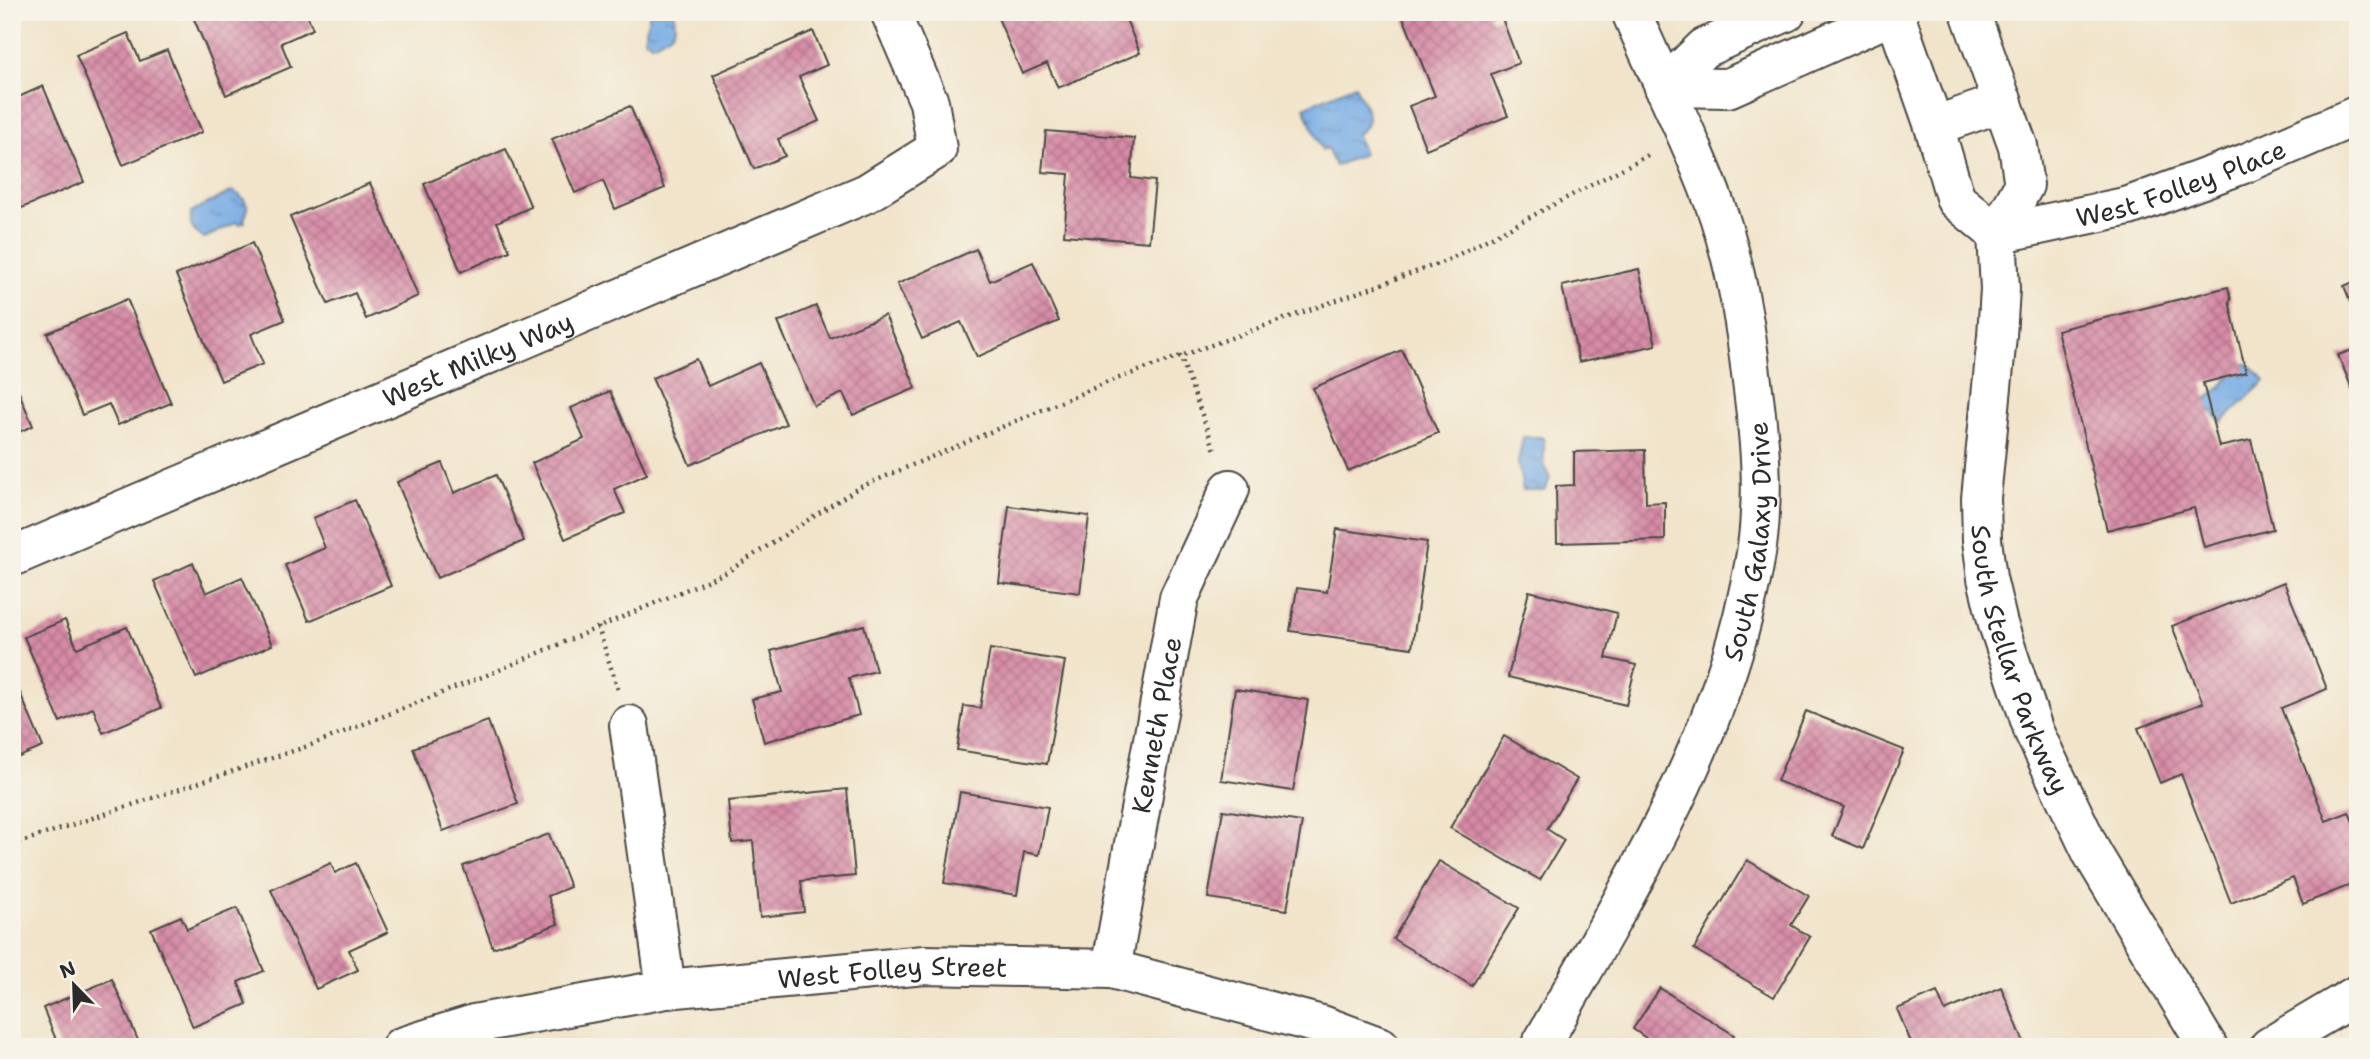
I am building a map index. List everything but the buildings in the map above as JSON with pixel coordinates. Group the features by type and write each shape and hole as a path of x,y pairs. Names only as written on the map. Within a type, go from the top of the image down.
{"street":[{"name":"West Milky Way","path":"12,557 867,193 937,149 929,102 890,12"},
{"name":"South Galaxy Drive","path":"1540,1047 1674,805 1698,751 1720,693 1752,577 1760,513 1760,454 1742,304 1719,217 1684,130 1631,12"},
{"path":"1664,87 1704,48 1786,12"},
{"path":"1664,87 1728,88 1895,13 1956,200 1997,234 2024,185 2018,146 1970,12"},
{"path":"1934,126 2003,102"},
{"name":"West Folley Place","path":"1997,234 2129,206 2246,163 2358,116"},
{"name":"South Stellar Parkway","path":"1997,234 2000,289 1981,498 1982,540 1987,578 1998,624 2034,732 2086,841 2208,1047"},
{"name":"Kenneth Place","path":"1111,969 1179,598 1230,489"},
{"path":"629,725 666,989"},
{"name":"West Folley Street","path":"401,1047 474,1024 666,989 925,965 1111,969 1322,1025 1381,1047"},
{"path":"2269,1047 2358,994"}],"path":[{"path":"12,845 311,745 497,671 727,572 858,488 1108,382 1446,261 1643,159 1684,130"},
{"path":"1180,355 1230,489"},
{"path":"598,627 629,725"}],"water":[{"path":"650,12 674,12 673,32 653,44 644,38"},
{"path":"1355,85 1368,118 1367,124 1356,134 1364,154 1335,166 1327,148 1322,150 1304,107"},
{"path":"233,191 246,203 245,222 237,222 205,238 194,231 191,212"},
{"path":"2244,364 2249,364 2265,381 2222,422 2203,403"},
{"path":"1523,437 1541,437 1544,440 1544,466 1550,479 1544,490 1523,490 1518,463"}]}
